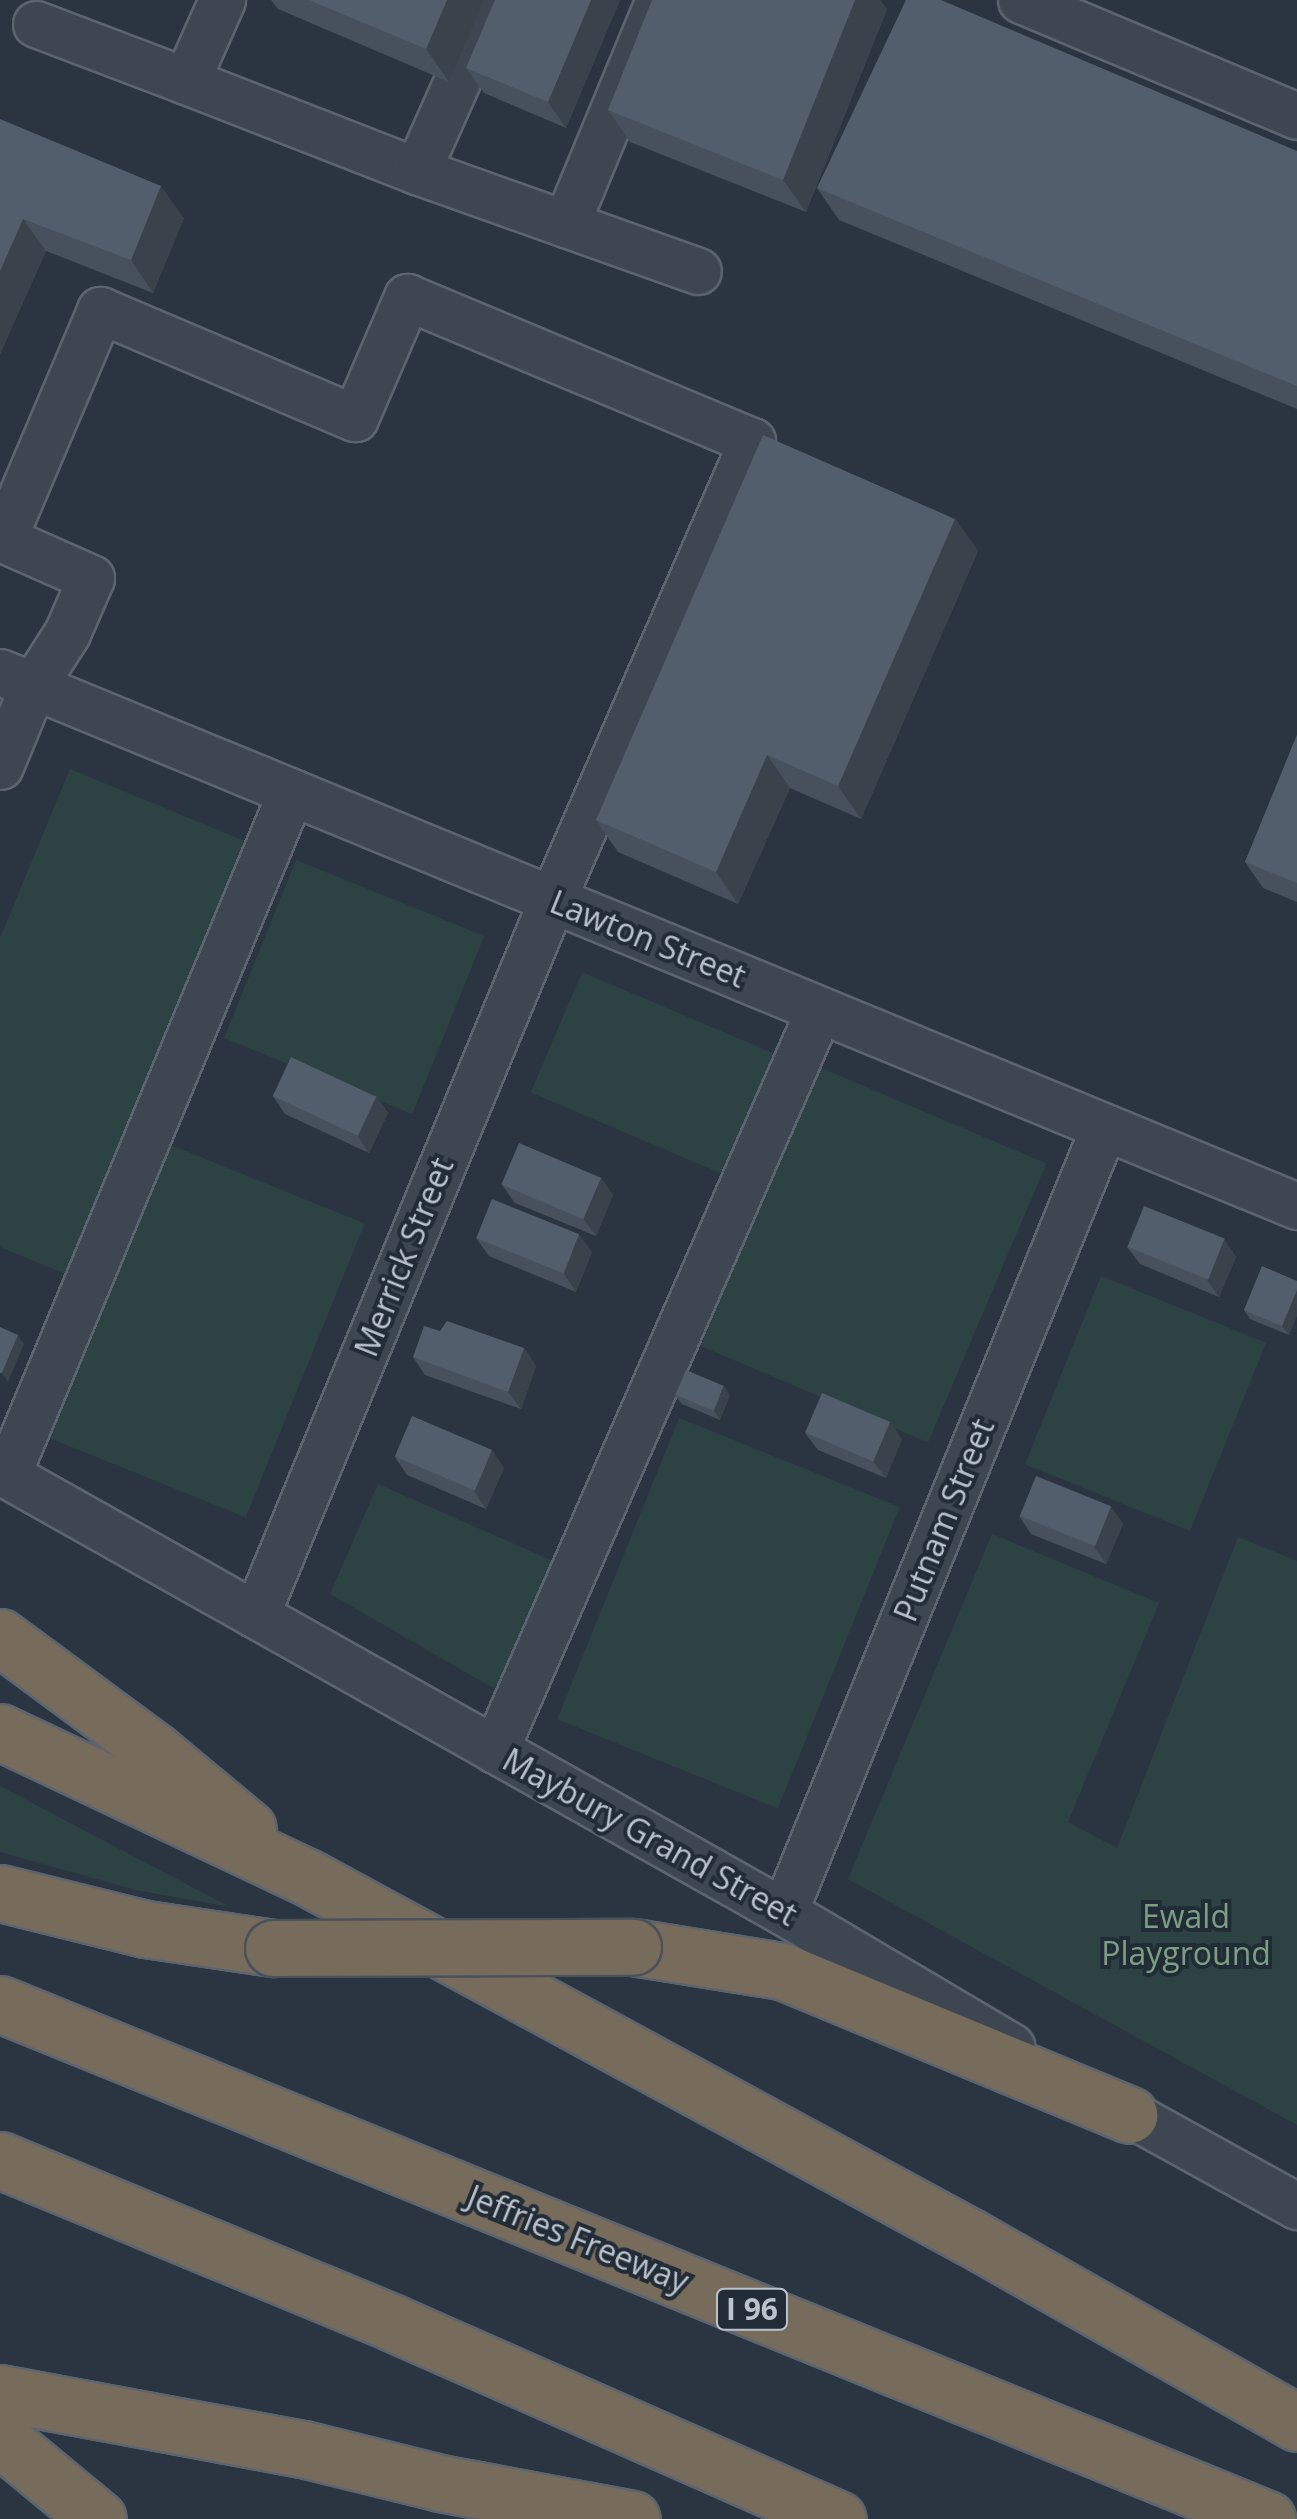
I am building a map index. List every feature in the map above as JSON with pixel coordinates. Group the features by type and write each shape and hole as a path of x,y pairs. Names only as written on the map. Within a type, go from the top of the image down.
{"highway":[{"path":"0,1638 154,1751 305,1876"},
{"path":"0,1732 305,1876 970,2237 1297,2423"},
{"path":"0,1894 146,1929 274,1948 633,1947 782,1971 1129,2115"},
{"name":"Jeffries Freeway","path":"0,2004 1268,2519"},
{"path":"0,2160 393,2322 838,2519"},
{"path":"0,2394 303,2450 440,2483 632,2519"},
{"path":"0,2438 98,2519"}],"street":[{"path":"186,81 222,0"},
{"path":"417,171 493,0"},
{"path":"566,224 659,0"},
{"path":"1021,0 1297,116"},
{"path":"36,24 417,171 698,270"},
{"name":"Merrick Street","path":"16,679 67,633 91,578 2,539 100,310 355,418 407,296 752,440 552,900 256,1616"},
{"path":"0,766 16,679"},
{"name":"Lawton Street","path":"16,679 1297,1206"},
{"path":"4,1473 291,792"},
{"path":"495,1750 820,1010"},
{"name":"Putnam Street","path":"784,1912 1104,1128"},
{"name":"Maybury Grand Street","path":"4,1473 784,1912 1129,2115 1297,2206"}],"green space":[{"path":"70,769 247,842 68,1275 0,1247 0,938"},
{"path":"296,860 484,936 412,1114 224,1038"},
{"path":"582,972 785,1058 734,1179 531,1093"},
{"path":"819,1067 1046,1164 928,1442 701,1346"},
{"path":"168,1144 365,1223 246,1517 49,1438"},
{"path":"1101,1276 1266,1343 1190,1531 1025,1464"},
{"path":"679,1418 900,1507 778,1808 557,1719"},
{"path":"378,1484 562,1565 502,1693 330,1594"},
{"name":"Ewald Playground","path":"992,1534 1159,1603 1068,1822 1117,1848 1238,1537 1297,1561 1297,2125 848,1879"},
{"path":"0,1786 230,1907 136,1890 0,1852"}],"building":[{"path":"309,0 447,0 426,49"},
{"path":"495,0 591,0 548,102 466,68"},
{"path":"652,0 855,0 783,180 608,110"},
{"path":"906,0 941,0 1297,151 1297,386 817,188"},
{"path":"0,119 161,186 131,260 23,219 0,271"},
{"path":"763,435 955,519 838,786 767,755 716,872 596,820"},
{"path":"1297,735 1297,883 1245,862"},
{"path":"291,1057 376,1097 358,1136 273,1096"},
{"path":"519,1143 601,1178 583,1219 501,1184"},
{"path":"492,1199 579,1234 563,1273 476,1238"},
{"path":"1144,1206 1225,1239 1208,1279 1128,1247"},
{"path":"1262,1266 1297,1281 1282,1326 1244,1310"},
{"path":"447,1321 524,1348 508,1392 413,1357 424,1326 440,1331"},
{"path":"0,1327 18,1335 2,1373 0,1373"},
{"path":"686,1370 724,1386 713,1411 675,1395"},
{"path":"822,1393 890,1422 873,1461 805,1433"},
{"path":"412,1416 492,1450 475,1490 395,1457"},
{"path":"1036,1476 1111,1506 1095,1546 1020,1516"}]}
